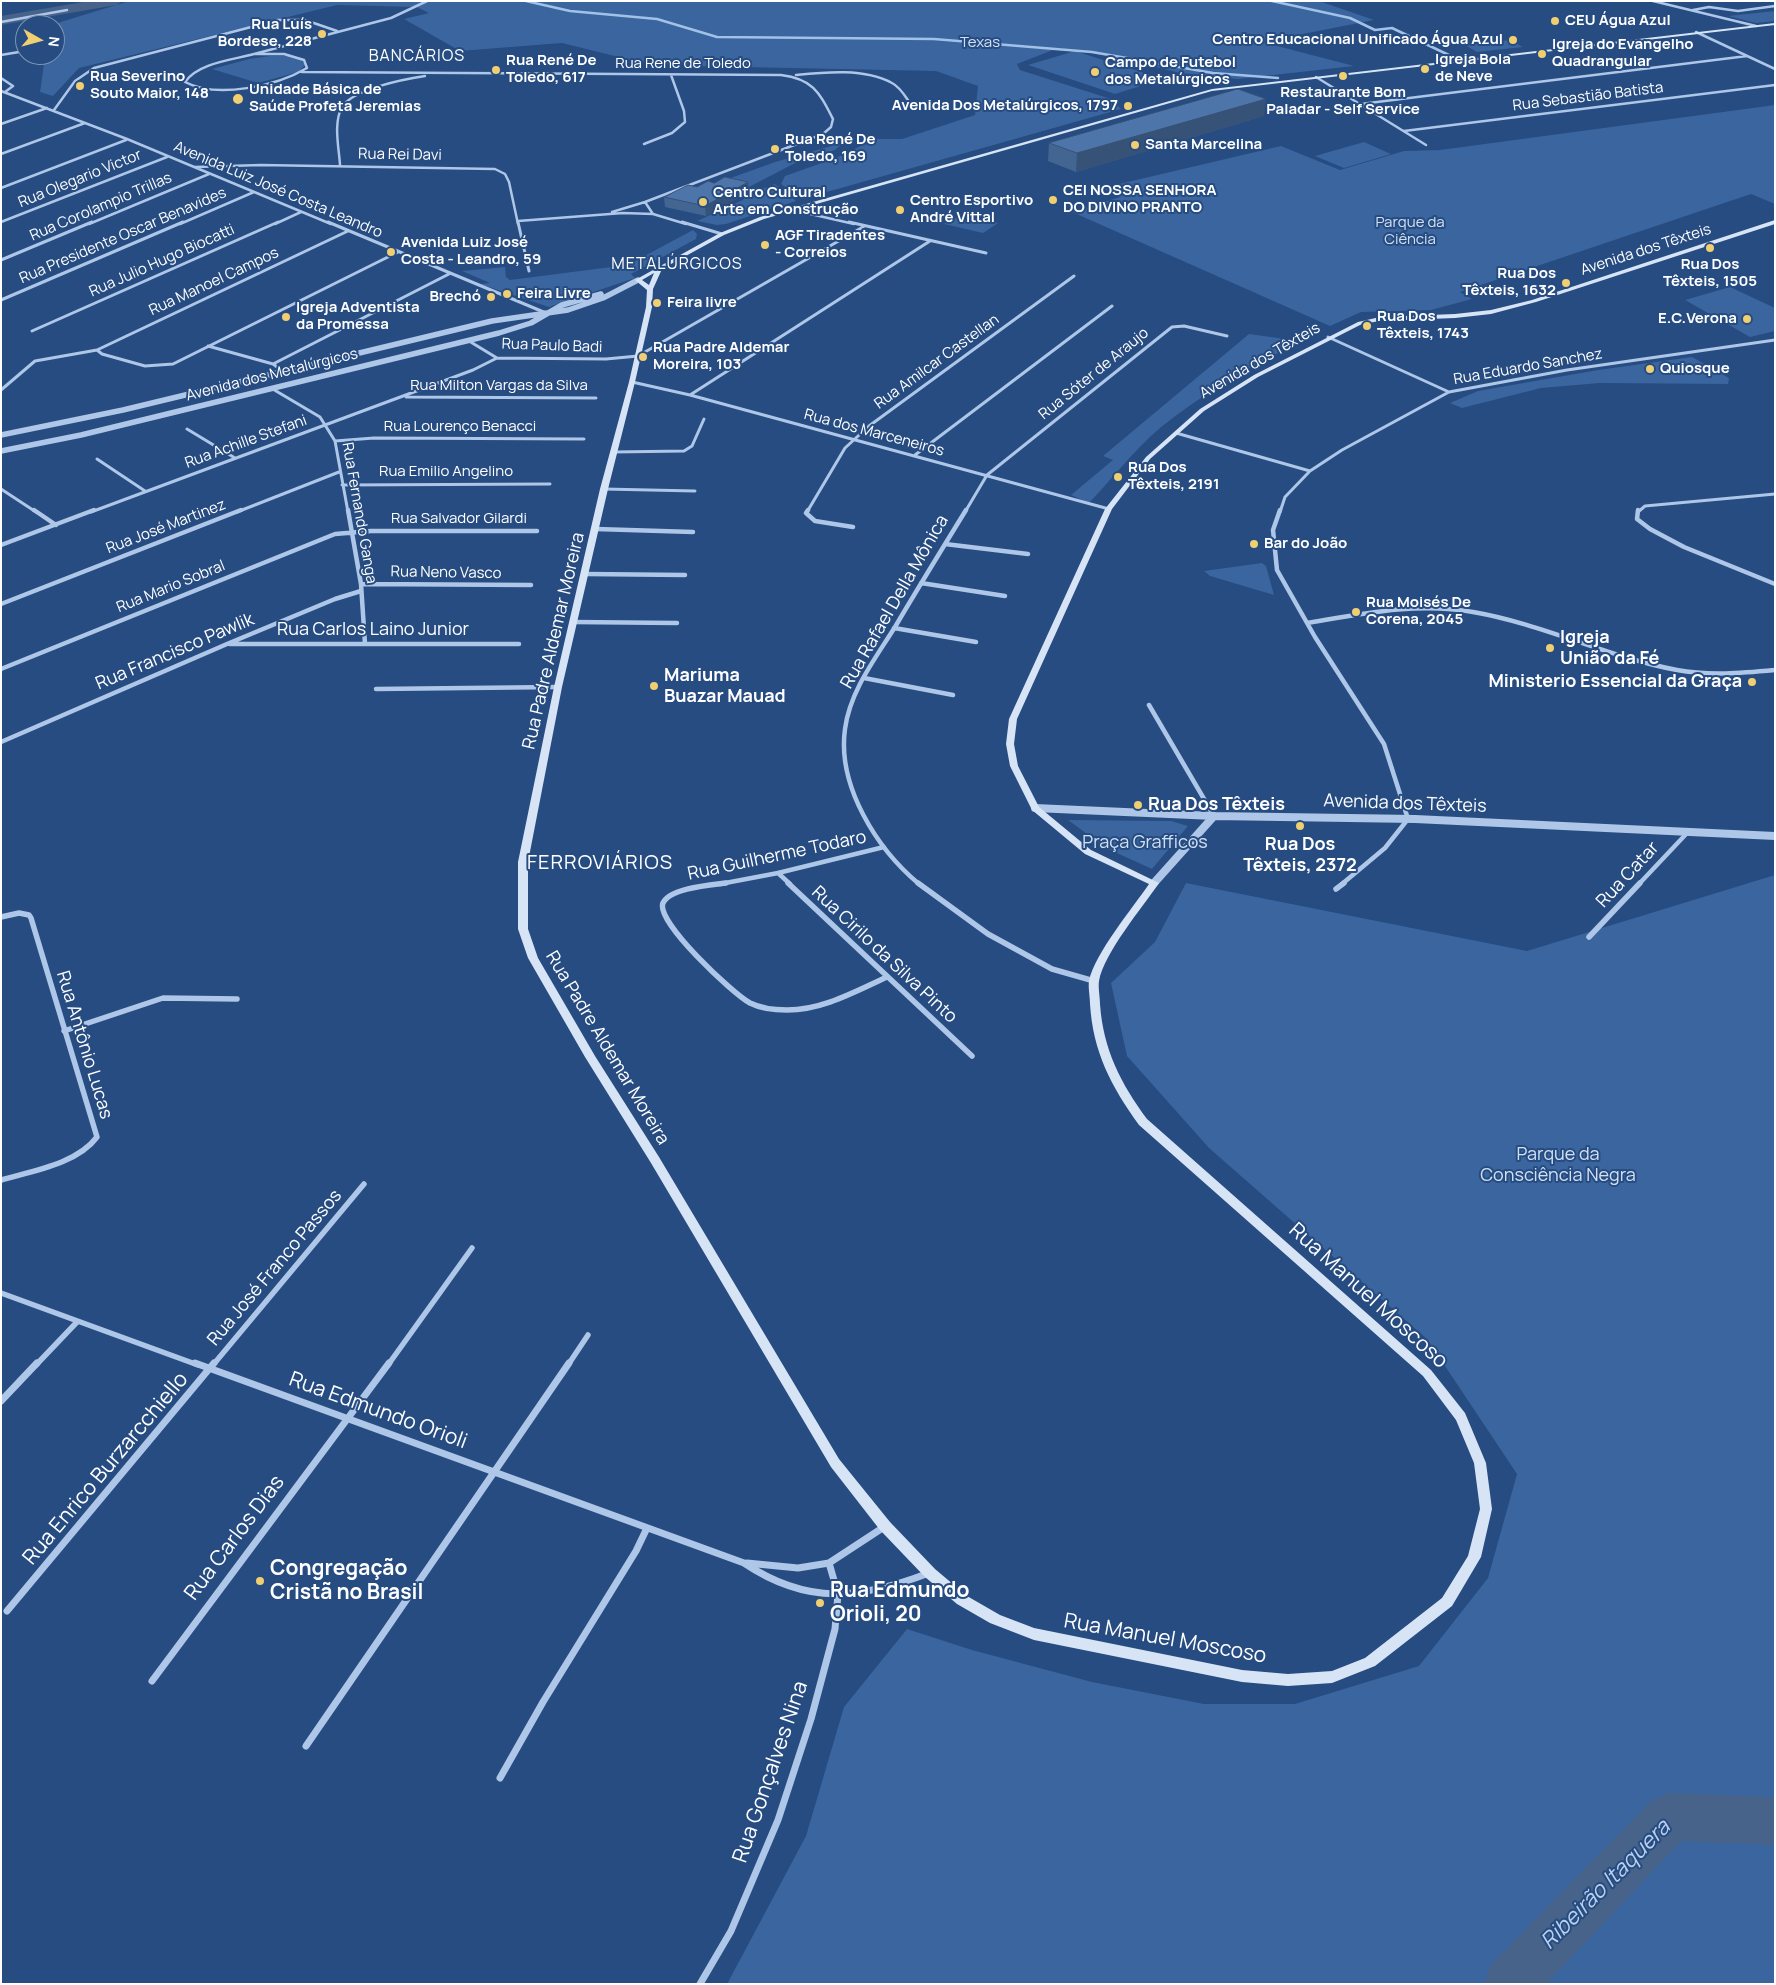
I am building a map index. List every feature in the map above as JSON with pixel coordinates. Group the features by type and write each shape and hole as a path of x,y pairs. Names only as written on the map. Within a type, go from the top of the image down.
{"main road":[{"path":"1756,26 1775,24"},
{"name":"Avenida dos Metalúrgicos","path":"638,280 722,234 762,218 1212,90 1756,26"},
{"name":"Avenida dos Têxteis","path":"1154,883 1088,852 1034,808 1014,766 1010,744 1013,719 1109,509 1148,458 1202,410 1233,390 1328,337 1360,323 1380,319 1455,316 1500,310 1534,301 1775,222"},
{"name":"Rua Padre Aldemar Moreira","path":"659,270 650,289 649,307 632,382 604,489 558,686 523,862 524,929 533,958 590,1057 655,1160 835,1463 885,1526 930,1573"},
{"path":"638,280 650,289"},
{"name":"Rua Manuel Moscoso","path":"930,1573 962,1600 995,1619 1034,1634 1242,1676 1288,1680 1332,1677 1370,1662 1446,1602 1474,1557 1486,1509 1480,1463 1461,1417 1427,1373 1144,1122 1121,1093 1100,1046 1096,1025 1094,981 1109,950 1154,883"}],"street":[{"path":"253,54 404,12 427,1"},
{"path":"1653,1 1756,26"},
{"path":"1690,10 1709,8 1738,11 1775,6"},
{"path":"1,22 67,10"},
{"path":"54,110 66,98 79,74 94,68 278,20 305,20 338,31"},
{"path":"1696,32 1775,69"},
{"path":"284,54 286,45"},
{"path":"1,56 15,52"},
{"path":"253,54 284,54 304,60 307,64 302,72"},
{"name":"Rua Rene de Toledo","path":"253,54 197,70 185,82 199,88 235,89 302,72 792,76 810,82 818,91 833,118 831,127 823,134 790,148 645,202 604,214"},
{"path":"1361,104 1747,56"},
{"path":"391,73 403,80"},
{"path":"340,166 338,131 342,106 351,98 403,80 437,74"},
{"path":"644,144 670,135 680,129 685,122 684,111 672,75"},
{"path":"792,76 856,75 884,79 893,83 910,103"},
{"path":"1316,77 1426,144"},
{"path":"1,78 13,86 3,91"},
{"name":"Rua Sebastião Batista","path":"1404,131 1775,85"},
{"name":"Avenida Luiz José Costa Leandro","path":"3,91 127,139 546,313"},
{"path":"1,124 48,107"},
{"path":"1,154 85,123"},
{"path":"1,188 127,139"},
{"name":"Rua Olegario Victor","path":"1,222 167,156"},
{"name":"Rua Rei Davi","path":"192,167 340,166 495,169 505,174 509,182 529,272"},
{"name":"Rua Corolampio Trillas","path":"1,260 208,174"},
{"name":"Rua Presidente Oscar Benavides","path":"1,300 254,192"},
{"path":"645,202 653,214"},
{"path":"792,210 986,253"},
{"name":"Rua Julio Hugo Biocatti","path":"32,331 302,212"},
{"path":"518,221 604,214 653,214 722,234"},
{"path":"638,356 863,227"},
{"name":"Rua Manoel Campos","path":"1,390 38,360 96,350 348,232"},
{"path":"690,395 930,241"},
{"path":"96,350 102,354 145,366 173,364 398,252"},
{"path":"273,364 449,274"},
{"name":"Rua Amilcar Castellan","path":"854,527 815,521 806,513 830,471 853,439 1074,276"},
{"name":"Avenida dos Metalúrgicos","path":"1,435 284,372 492,321 579,307 603,298 638,280"},
{"path":"915,456 1112,306"},
{"name":"Avenida dos Metalúrgicos","path":"1,451 25,447 469,341 531,323 546,313"},
{"path":"492,321 507,324 508,331"},
{"name":"Rua Sóter de Araujo","path":"987,475 1172,327 1184,326 1227,336"},
{"path":"1328,337 1449,392"},
{"name":"Rua Eduardo Sanchez","path":"1408,819 1384,744 1307,623 1277,570 1273,530 1285,497 1310,471 1342,450 1449,392 1567,370 1775,340"},
{"name":"Rua Paulo Badi","path":"469,341 497,358 606,359 638,356"},
{"path":"208,346 273,364 284,372"},
{"name":"Rua Achille Stefani","path":"1,545 327,425 483,366 497,358"},
{"name":"Rua dos Marceneiros","path":"632,382 690,395 1109,509"},
{"name":"Rua Fernando Ganga","path":"271,388 320,417 327,425 335,441 361,584 365,644"},
{"name":"Rua Milton Vargas da Silva","path":"403,396 596,398"},
{"path":"614,452 684,451 692,446 704,419"},
{"path":"187,429 235,458"},
{"path":"17,432 25,447"},
{"path":"1176,433 1310,471"},
{"name":"Rua Lourenço Benacci","path":"335,441 374,438 584,439"},
{"path":"97,459 145,491"},
{"name":"Rua José Martinez","path":"1,604 340,472"},
{"name":"Rua Rafael Della Mônica","path":"987,475 855,692 845,729 845,765 861,809 884,847 906,873 934,897 988,934 1052,968 1094,981"},
{"name":"Rua Emilio Angelino","path":"342,485 550,484"},
{"path":"1,488 56,525"},
{"path":"604,489 695,491"},
{"path":"1775,494 1645,506 1638,510 1637,519 1648,529 1675,542 1775,584"},
{"path":"596,529 694,532"},
{"name":"Rua Salvador Gilardi","path":"352,531 537,531"},
{"name":"Rua Mario Sobral","path":"1,669 316,540 352,531"},
{"path":"945,544 1028,554"},
{"path":"585,574 685,576"},
{"path":"921,583 1005,596"},
{"name":"Rua Neno Vasco","path":"361,584 531,585"},
{"name":"Rua Francisco Pawlik","path":"1,742 227,644 361,591"},
{"path":"1307,623 1418,608 1470,612 1506,619 1616,654 1675,670 1731,675 1775,670"},
{"path":"573,622 677,623"},
{"path":"894,628 976,642"},
{"name":"Rua Carlos Laino Junior","path":"227,644 519,644"},
{"path":"864,678 953,696"},
{"path":"376,689 558,686"},
{"path":"1149,706 1214,816"},
{"name":"Avenida dos Têxteis","path":"1034,808 1214,816 1408,819 1775,836"},
{"name":"Rua Manuel Moscoso","path":"1154,883 1214,816"},
{"path":"1336,889 1392,842 1402,831 1408,819"},
{"name":"Rua Catar","path":"1588,937 1688,832"},
{"name":"Rua Guilherme Todaro","path":"884,847 778,873 676,892 663,902 663,916 679,938 750,1003 762,1008 781,1011 820,1007 887,977"},
{"name":"Rua Cirilo da Silva Pinto","path":"778,873 972,1056"},
{"name":"Rua Antônio Lucas","path":"1,917 19,913 29,915 31,918 96,1131 95,1142 77,1154 1,1180"},
{"path":"64,1031 163,998 237,998"},
{"name":"Rua José Franco Passos","path":"210,1370 364,1184"},
{"name":"Rua Carlos Dias","path":"152,1681 349,1418 472,1248"},
{"name":"Rua Edmundo Orioli","path":"1,1293 744,1563 774,1581 799,1588 838,1594 861,1593 882,1590 930,1573"},
{"path":"1,1402 77,1322"},
{"path":"306,1746 496,1472 588,1335"},
{"name":"Rua Enrico Burzarcchiello","path":"7,1611 210,1370"},
{"name":"Rua Edmundo Orioli","path":"744,1563 798,1568 828,1563 885,1526"},
{"path":"500,1778 543,1702 636,1551 647,1528"},
{"name":"Rua Gonçalves Nina","path":"700,1984 731,1931 778,1820 830,1653 835,1629 838,1594 828,1563"}],"green space":[{"name":"Texas","path":"129,1 1319,1 1374,20 1262,42 1354,66 1238,79 1180,73 1120,58 1058,48 1017,64 1020,70 1111,99 1121,109 802,199 781,184 785,176 836,158 875,139 902,139 975,115 978,86 936,71 693,66 631,60 562,43 460,51 404,19 429,13 417,7 337,5 79,68 53,96 40,92 44,65 65,65 65,21"},
{"path":"1775,11 1775,21 1756,23 1728,16"},
{"path":"1510,40 1523,47 1477,52 1465,45"},
{"name":"Campo de Futebol dos Metalúrgicos","path":"1075,51 1163,79 1115,94 1028,65"},
{"path":"270,56 295,57 303,61 305,65 298,72 258,83 212,69 249,59"},
{"name":"Parque da Ciência","path":"1775,105 1775,204 1751,194 1460,292 1472,299 1431,310 1361,312 1330,326 1072,212 1120,197 1102,188 1281,146 1340,170 1404,151 1440,150"},
{"path":"833,136 851,136 835,150 801,160 747,188 689,193 775,162 835,145"},
{"path":"1364,142 1391,154 1344,168 1315,156"},
{"path":"775,184 796,201 726,224 717,225 697,221 743,200 746,195"},
{"path":"961,215 998,223 983,233 944,224"},
{"path":"693,230 697,234 696,239 631,274 635,278 549,307 480,284 490,283 462,271 505,267 506,277 510,280 619,266 622,268"},
{"name":"E.C.Verona","path":"1730,287 1775,308 1775,331 1750,337 1685,300"},
{"path":"1249,334 1300,341 1228,381 1176,415 1141,445 1089,503 1071,495 1113,460 1103,456"},
{"path":"1692,357 1729,378 1728,384 1600,383 1541,388 1462,408 1450,403 1478,391 1598,370"},
{"path":"1262,563 1266,566 1274,595 1210,576 1204,571"},
{"name":"Praça Grafficos","path":"1068,820 1171,821 1188,826 1152,869 1106,848"},
{"name":"Parque da Consciência Negra","path":"1775,875 1775,1984 727,1984 806,1836 844,1707 907,1629 972,1650 1092,1682 1204,1704 1295,1704 1419,1666 1488,1578 1517,1474 1427,1339 1209,1148 1127,1056 1111,983 1155,942 1186,883 1527,951"}],"building":[{"path":"1238,89 1266,99 1077,153 1049,143"},
{"path":"725,177 748,182 705,206 664,197 688,185 697,187 708,181 714,183"}],"waterway":[{"path":"1,21 116,1"},
{"path":"526,1 570,11 657,19 717,37 934,39 1092,52 1213,73 1278,78"},
{"path":"1272,1 1350,18 1375,30 1392,28 1453,57"},
{"name":"Ribeirão Itaquera","path":"1510,1984 1670,1817 1775,1821"}],"place":[{"name":"CEU Água Azul","path":"1555,21"},
{"name":"Rua Luís Bordese, 228","path":"322,34"},
{"name":"Centro Educacional Unificado Água Azul","path":"1513,40"},
{"name":"Igreja do Evangelho Quadrangular","path":"1542,54"},
{"name":"Igreja Bola de Neve","path":"1425,69"},
{"name":"Rua René De Toledo, 617","path":"496,70"},
{"name":"Campo de Futebol dos Metalúrgicos","path":"1095,72"},
{"name":"Restaurante Bom Paladar - Self Service","path":"1343,76"},
{"name":"Rua Severino Souto Maior, 148","path":"80,86"},
{"name":"Unidade Básica de Saúde Profeta Jeremias","path":"238,99"},
{"name":"Avenida Dos Metalúrgicos, 1797","path":"1128,106"},
{"name":"Santa Marcelina","path":"1135,145"},
{"name":"Rua René De Toledo, 169","path":"775,149"},
{"name":"CEI NOSSA SENHORA DO DIVINO PRANTO","path":"1053,200"},
{"name":"Centro Cultural Arte em Construção","path":"703,202"},
{"name":"Centro Esportivo André Vittal","path":"900,210"},
{"name":"AGF Tiradentes - Correios","path":"765,245"},
{"name":"Rua Dos Têxteis, 1505","path":"1710,248"},
{"name":"Avenida Luiz José Costa - Leandro, 59","path":"391,252"},
{"name":"Rua Dos Têxteis, 1632","path":"1566,283"},
{"name":"Feira Livre","path":"507,294"},
{"name":"Brechó","path":"491,297"},
{"name":"Feira livre","path":"657,303"},
{"name":"Igreja Adventista da Promessa","path":"286,317"},
{"name":"E.C.Verona","path":"1747,319"},
{"name":"Rua Dos Têxteis, 1743","path":"1367,326"},
{"name":"Rua Padre Aldemar Moreira, 103","path":"643,357"},
{"name":"Quiosque","path":"1650,369"},
{"name":"Rua Dos Têxteis, 2191","path":"1118,477"},
{"name":"Bar do João","path":"1254,544"},
{"name":"Rua Moisés De Corena, 2045","path":"1356,612"},
{"name":"Igreja União da Fé","path":"1550,648"},
{"name":"Ministerio Essencial da Graça","path":"1752,682"},
{"name":"Mariuma Buazar Mauad","path":"654,686"},
{"name":"Rua Dos Têxteis","path":"1138,805"},
{"name":"Rua Dos Têxteis, 2372","path":"1300,826"},
{"name":"Congregação Cristã no Brasil","path":"260,1581"},
{"name":"Rua Edmundo Orioli, 20","path":"820,1603"}],"district":[{"name":"BANCÁRIOS","path":"417,57"},
{"name":"METALÚRGICOS","path":"677,265"},
{"name":"FERROVIÁRIOS","path":"600,863"}]}
